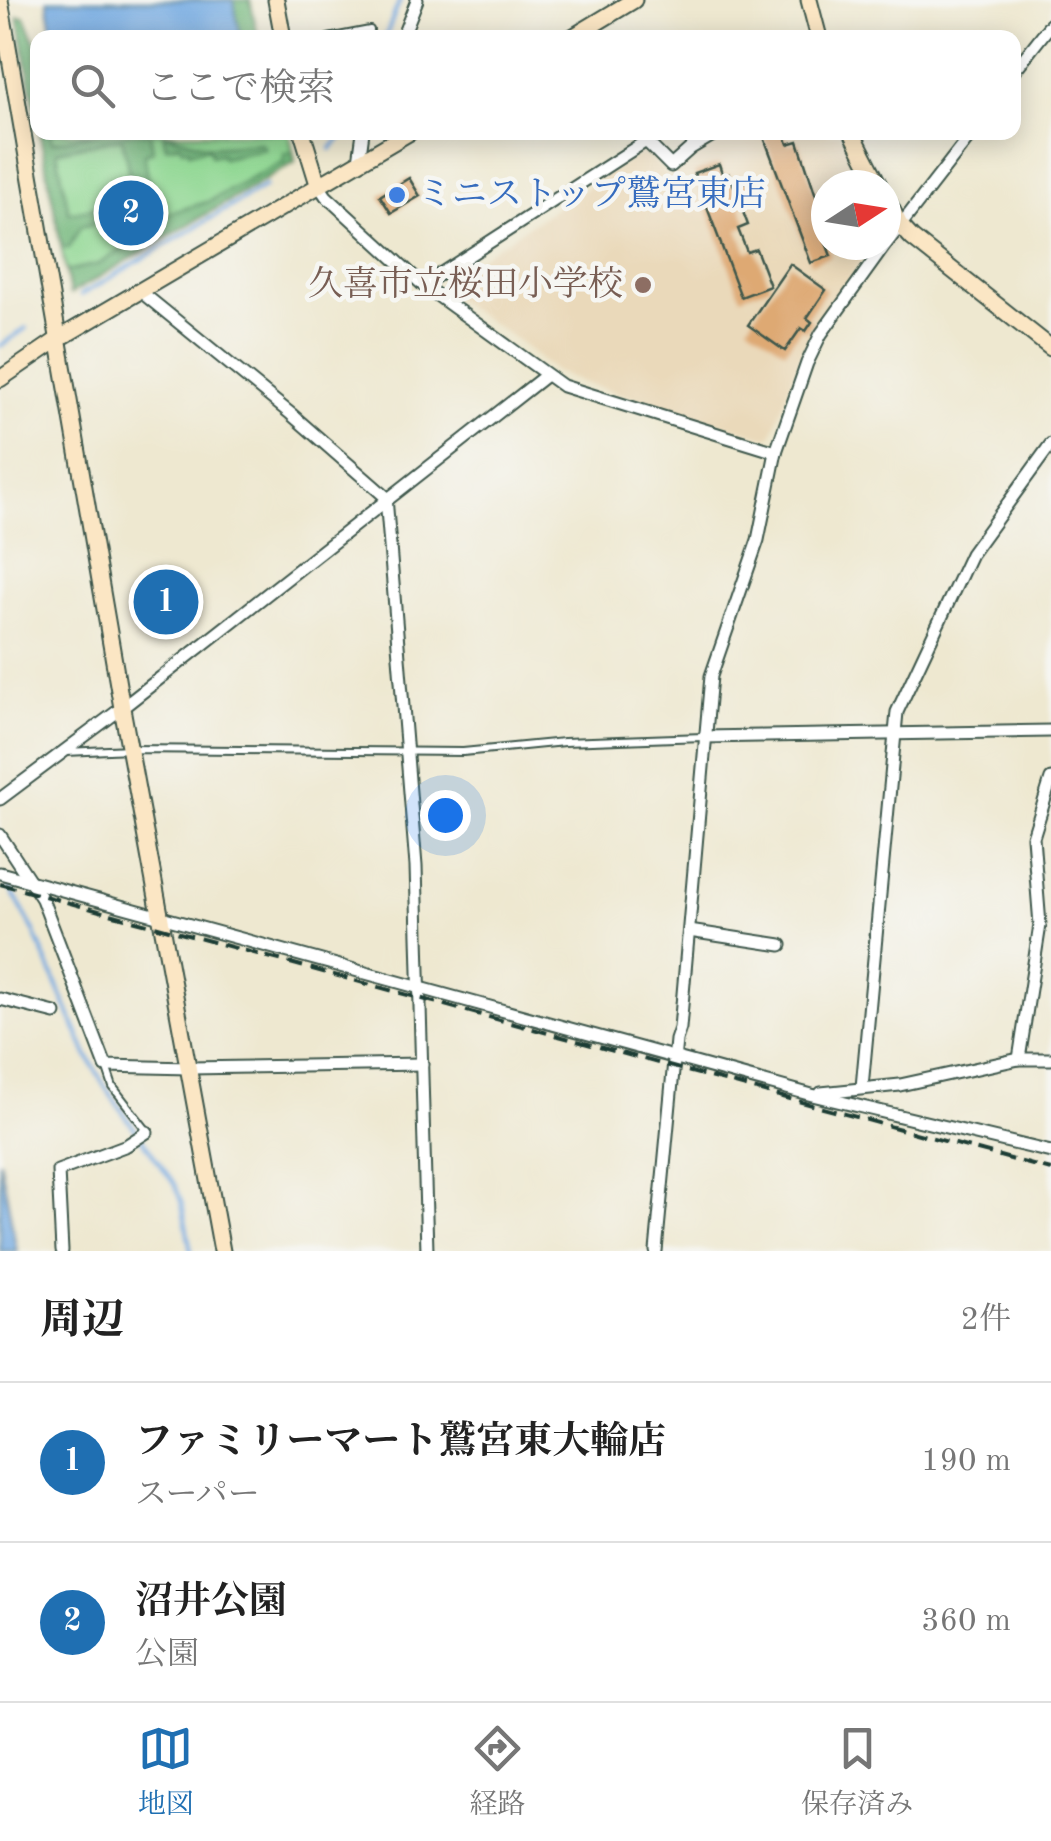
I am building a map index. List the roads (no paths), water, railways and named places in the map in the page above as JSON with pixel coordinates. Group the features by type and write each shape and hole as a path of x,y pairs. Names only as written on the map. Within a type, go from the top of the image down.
{"street":[{"path":"276,0 282,30"},
{"path":"405,30 417,0"},
{"path":"584,30 634,0"},
{"path":"809,0 818,30"},
{"path":"1,9 122,708 222,1251"},
{"path":"1021,62 1051,24"},
{"path":"304,140 318,184 326,196 423,285 544,376 584,394 776,452"},
{"path":"359,161 362,140"},
{"path":"0,379 60,338 396,140"},
{"path":"423,285 646,140 671,166 704,140"},
{"path":"856,140 871,170"},
{"path":"901,225 967,140"},
{"path":"901,227 1051,348"},
{"path":"656,1251 711,676 758,540 776,452 813,350 875,260"},
{"path":"140,291 292,414 386,497 408,751 421,988 427,1251"},
{"path":"0,799 122,708 544,376"},
{"path":"862,1087 897,712 971,554 1051,444"},
{"path":"704,736 1051,730"},
{"path":"1019,1059 1040,925 1033,837 1051,779"},
{"path":"0,835 29,882 106,1066 422,1064"},
{"path":"0,873 812,1095 1051,1152"},
{"path":"689,930 781,945"},
{"path":"0,999 55,1013"},
{"path":"812,1095 900,1084 1019,1059 1051,1059"},
{"path":"62,1251 58,1171 147,1132"}],"lane":[{"path":"60,752 462,752 564,742 704,736"},
{"path":"106,1066 113,1087 150,1130 147,1132"}],"water":[{"path":"47,0 233,0 239,30 54,30"},
{"path":"0,1160 17,1251 0,1251"}],"waterway":[{"path":"388,30 400,0"},
{"path":"331,149 339,140"},
{"path":"81,295 265,186"},
{"path":"0,346 26,328"},
{"path":"4,877 33,929 87,1055 105,1087 175,1185 191,1251"}],"railway":[{"path":"0,884 1051,1170"}],"place":[{"name":"ミニストップ鷲宮東店","path":"397,195"},
{"name":"沼井公園","path":"131,213"},
{"name":"久喜市立桜田小学校","path":"643,285"},
{"name":"ファミリーマート鷲宮東大輪店","path":"166,602"}]}
